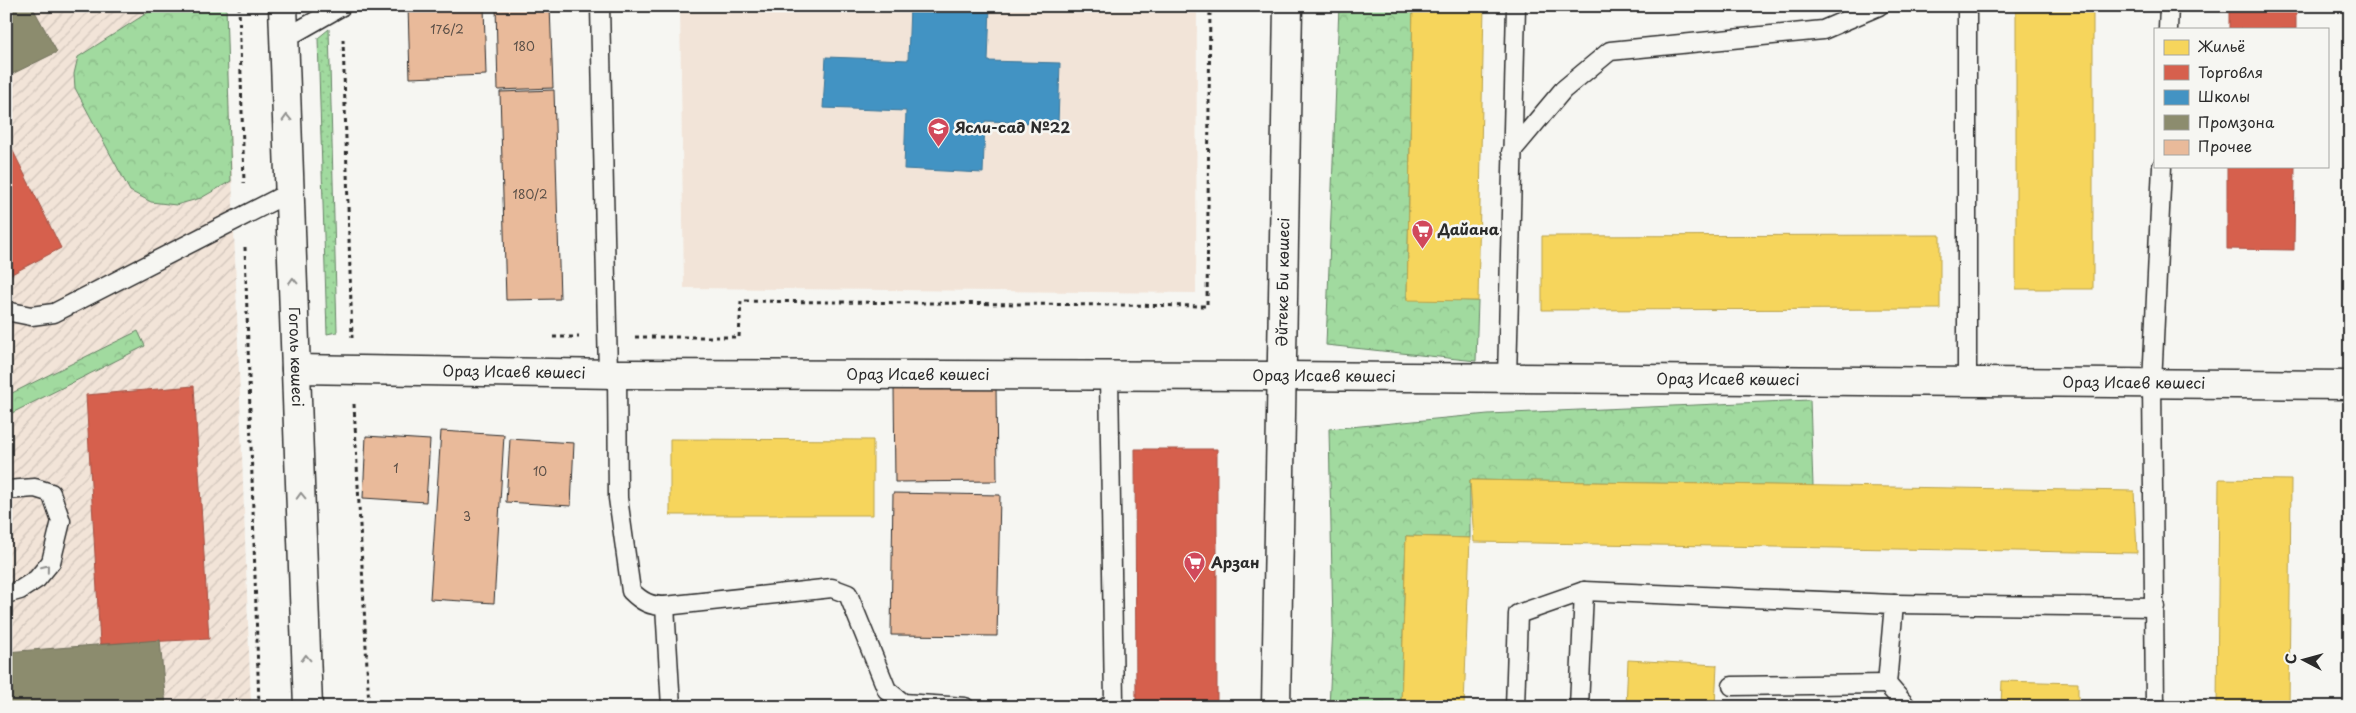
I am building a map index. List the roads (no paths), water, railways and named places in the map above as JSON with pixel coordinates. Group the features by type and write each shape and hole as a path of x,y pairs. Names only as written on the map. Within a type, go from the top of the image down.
{"street":[{"name":"Гоголь көшесі","path":"283,6 308,707"},
{"name":"Әйтеке Би көшесі","path":"1276,707 1280,376 1288,6"},
{"name":"Ораз Исаев көшесі","path":"296,369 2350,386"}],"lane":[{"path":"284,39 342,6"},
{"path":"600,6 618,498 631,591 641,601 652,606 665,606 832,588 848,594 887,690 900,705 964,707"},
{"path":"1507,379 1516,6"},
{"path":"1511,152 1563,90 1610,51 1822,30 1879,6"},
{"path":"1966,383 1967,6"},
{"path":"2168,28 2169,6"},
{"path":"2155,707 2152,384 2162,168"},
{"path":"6,311 31,316 54,313 290,192"},
{"path":"1106,707 1114,703 1109,375"},
{"path":"6,490 35,488 51,493 61,521 51,562 37,579 20,590 6,594"},
{"path":"1515,707 1518,614 1584,591 1894,604 2155,607"},
{"path":"1579,707 1584,591"},
{"path":"1894,604 1886,684 1907,707"},
{"path":"665,606 671,707"},
{"path":"1732,686 1886,684"}],"place":[{"name":"Ясли-сад №22","path":"939,147"},
{"name":"Дайана","path":"1422,249"},
{"name":"Арзан","path":"1195,582"}]}
